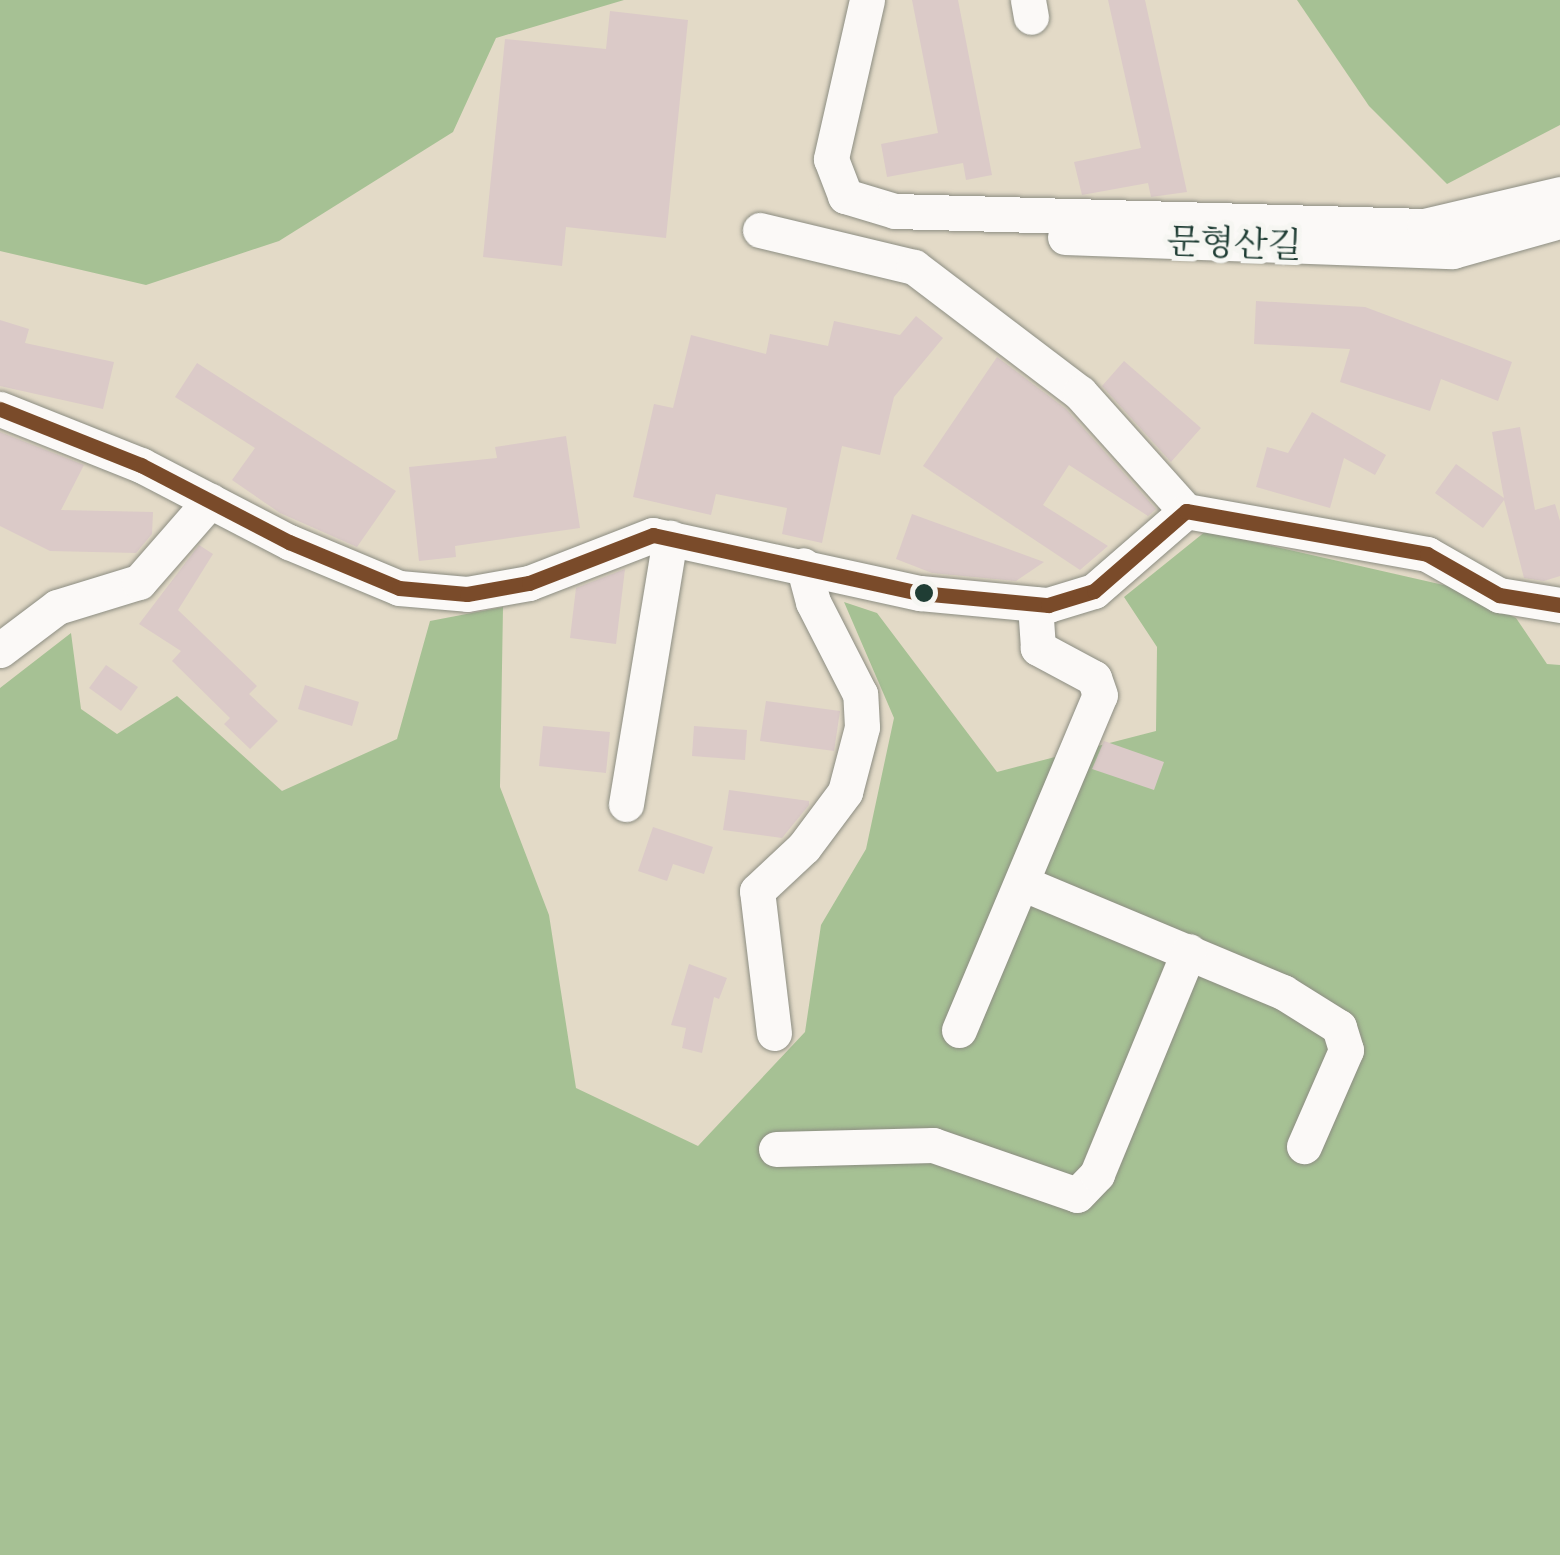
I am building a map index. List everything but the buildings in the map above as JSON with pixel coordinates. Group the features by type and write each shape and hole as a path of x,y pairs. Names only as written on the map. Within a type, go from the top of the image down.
{"street":[{"path":"867,0 831,158 845,196 895,211 1424,226 1560,194"},
{"name":"문형산길","path":"904,227 1163,244 1453,250 1560,221"},
{"path":"760,230 914,267 1080,393 1186,511 1427,554 1498,595 1560,604"},
{"path":"0,409 141,465 398,588 467,594 528,584 653,535 920,593 1035,604 1094,591 1186,511"},
{"path":"0,650 57,606 139,582 210,501"},
{"path":"626,804 670,538"},
{"path":"774,1033 756,891 804,847 844,792 862,727 860,694 813,602 803,565"},
{"path":"959,1030 1100,695 1094,678 1038,648 1035,604"},
{"path":"1022,883 1283,992 1327,1017 1346,1038 1304,1146"},
{"path":"776,1149 933,1145 1077,1196 1097,1174 1189,951"}],"green space":[{"path":"0,0 624,0 496,38 453,132 279,241 146,285 0,251"},
{"path":"1297,0 1560,0 1560,125 1447,184 1369,106"},
{"path":"1206,531 1448,586 1516,618 1547,664 1560,665 1560,1555 0,1555 0,688 71,633 81,709 117,734 177,696 282,791 397,739 430,621 503,607 500,787 549,915 576,1088 698,1146 805,1032 821,925 866,849 894,718 844,602 877,613 997,772 1156,731 1157,647 1124,597"}],"transit line":[{"path":"0,409 141,465 289,542 399,588 467,594 529,583 653,535 920,593 1048,605 1094,591 1186,511 1427,554 1499,595 1560,605"}]}
